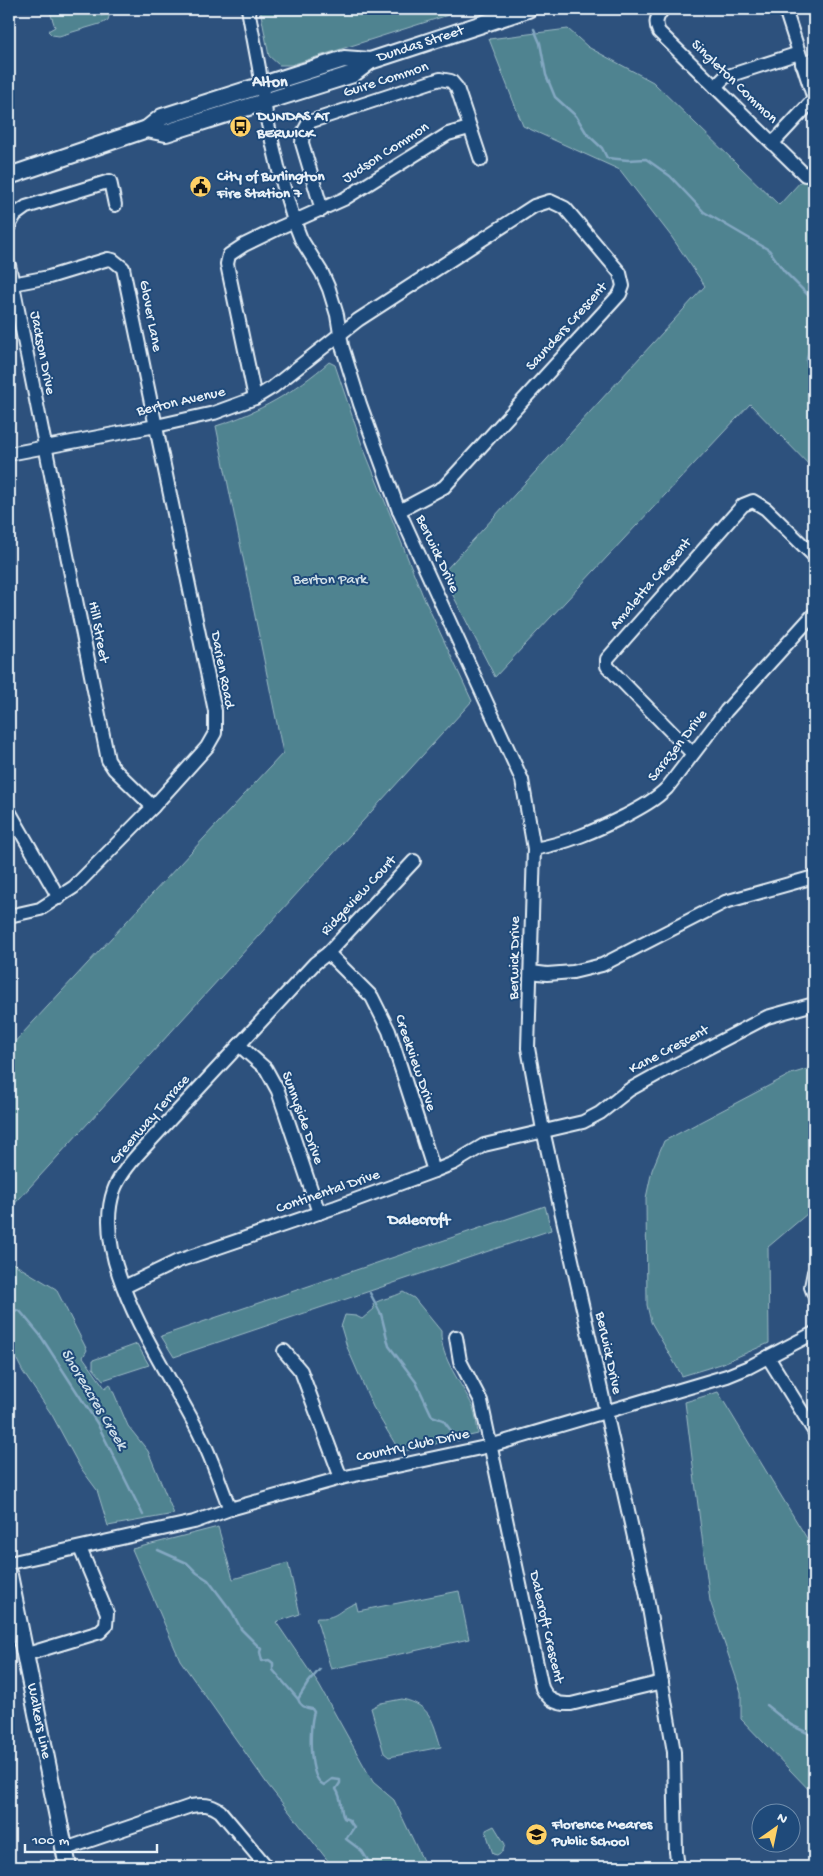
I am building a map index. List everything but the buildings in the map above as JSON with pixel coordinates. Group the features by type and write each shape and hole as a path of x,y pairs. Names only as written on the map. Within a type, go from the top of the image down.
{"main road":[{"name":"Dundas Street","path":"147,129 166,133 353,74 370,61 528,9"},
{"name":"Dundas Street","path":"9,176 147,129 162,117 262,85 344,59 370,61"},
{"name":"Walkers Line","path":"9,1575 68,1867"}],"street":[{"name":"Berwick Drive","path":"248,9 278,171 294,221 329,289 337,315 339,334 360,404 399,511 522,780 534,849 532,872 532,972 528,1048 542,1130 604,1412 646,1591 674,1752 675,1828 678,1867"},
{"name":"Singleton Common","path":"663,9 655,22 658,32 805,175"},
{"path":"773,143 814,99 805,59 785,9"},
{"path":"715,87 725,77 805,59"},
{"name":"Guire Common","path":"322,210 302,143 303,133 309,122 440,79 451,81 457,88 481,160"},
{"name":"Judson Common","path":"255,398 227,264 229,255 244,245 294,221 344,200 448,134 469,128"},
{"path":"9,226 15,215 26,207 110,181 116,205"},
{"name":"Saunders Crescent","path":"339,334 534,206 550,201 565,208 620,273 624,286 620,294 444,487 399,511"},
{"name":"Glover Lane","path":"12,284 49,277 108,260 114,260 120,264 125,273 156,426"},
{"name":"Jackson Drive","path":"9,265 44,446"},
{"name":"Berton Avenue","path":"9,454 214,413 255,398 286,377 339,334"},
{"name":"Darien Road","path":"9,916 40,909 74,887 153,807 207,746 215,733 215,711 156,426"},
{"name":"Hill Street","path":"44,446 108,760 114,769 153,807"},
{"name":"Amaletta Crescent","path":"692,753 607,666 607,659 743,505 753,501 766,509 814,556"},
{"name":"Sarazen Drive","path":"534,849 575,840 658,797 667,788 726,710 814,614"},
{"path":"9,811 59,898"},
{"name":"Ridgeview Court","path":"328,953 414,861"},
{"path":"532,972 547,974 573,972 602,965 725,902 814,877"},
{"name":"Greenway Terrace","path":"230,1509 200,1435 150,1347 124,1287 110,1246 108,1225 114,1190 140,1152 314,963 328,953"},
{"name":"Creekview Drive","path":"328,953 372,998 390,1031 434,1171"},
{"name":"Kane Crescent","path":"542,1130 583,1122 600,1113 629,1090 767,1017 814,1004"},
{"name":"Sunnyside Drive","path":"240,1044 266,1069 278,1091 319,1213"},
{"name":"Continental Drive","path":"124,1287 178,1261 434,1171 484,1145 542,1130"},
{"path":"814,1272 811,1287 814,1295"},
{"name":"Country Club Drive","path":"9,1564 194,1522 230,1509 341,1478 490,1446 714,1380 768,1357 814,1333"},
{"path":"456,1337 460,1361 480,1401 490,1446"},
{"path":"284,1351 301,1371 341,1478"},
{"path":"768,1357 814,1431"},
{"name":"Dalecroft Crescent","path":"490,1446 542,1688 546,1696 562,1705 571,1704 662,1682"},
{"path":"24,1655 100,1632 106,1626 107,1613 80,1548"},
{"path":"65,1849 192,1806 204,1804 214,1806 220,1811 266,1867"}],"green space":[{"path":"49,9 99,9 101,16 110,13 108,20 103,23 59,36 52,35 48,31 55,27"},
{"path":"260,9 467,9 291,65 279,65 269,56"},
{"path":"568,29 588,47 653,82 779,205 814,167 814,470 750,404 495,677 442,574 705,286 671,236 620,170 523,126 489,39"},
{"name":"Berton Park","path":"329,362 335,365 361,442 423,596 472,701 9,1210 9,1048 283,753 216,426 262,408 290,392"},
{"path":"814,1067 814,1208 768,1247 769,1343 721,1364 682,1376 651,1322 647,1305 646,1198 652,1170 664,1141 791,1074"},
{"path":"545,1206 551,1230 174,1357 161,1336"},
{"path":"9,1261 56,1289 87,1350 83,1357 105,1388 110,1384 128,1426 148,1451 174,1514 108,1526 97,1490 80,1467 52,1415 23,1372 9,1344"},
{"path":"403,1292 414,1298 441,1331 444,1351 448,1361 473,1407 478,1434 400,1452 373,1407 347,1347 341,1327 345,1315 356,1316 362,1319 374,1309 373,1304"},
{"path":"137,1344 149,1365 103,1380 93,1368 93,1360"},
{"path":"718,1392 814,1550 814,1795 741,1719 741,1692 710,1601 685,1402"},
{"path":"218,1527 233,1579 288,1563 300,1614 276,1622 319,1685 373,1782 394,1800 426,1867 333,1867 268,1785 180,1660 132,1549"},
{"path":"459,1591 469,1639 331,1669 316,1618 334,1616 356,1603 358,1611"},
{"path":"402,1699 412,1702 425,1710 433,1722 441,1747 389,1757 384,1753 371,1708 381,1703"},
{"path":"494,1826 505,1844 503,1851 497,1855 493,1854 486,1832 486,1830"}],"water":[{"path":"814,341 814,373 810,372 806,360"}],"waterway":[{"path":"534,29 540,43 546,75 555,97 576,116 587,134 602,148 607,158 646,159 670,176 704,212 769,250 784,271 814,301"},
{"name":"Shoreacres Creek","path":"370,1293 381,1314 389,1346 416,1382 432,1416 443,1420 458,1440"},
{"name":"Shoreacres Creek","path":"9,1309 20,1311 40,1335 97,1423 143,1515"},
{"name":"Shoreacres Creek","path":"158,1550 187,1563 208,1580 232,1612 241,1629 261,1649 262,1661 269,1660 273,1663 273,1670 301,1705 312,1709 314,1712 311,1729 311,1752 315,1773 324,1785 332,1779 340,1780 336,1789 340,1797 343,1815 354,1827 346,1839 362,1851 372,1867"},
{"name":"Shoreacres Creek","path":"298,1699 320,1669"},
{"path":"766,1705 791,1725 814,1736"}],"place":[{"name":"DUNDAS AT BERWICK","path":"241,126"},
{"name":"City of Burlington Fire Station 7","path":"201,186"},
{"name":"Florence Meares Public School","path":"536,1834"}],"district":[{"name":"Alton","path":"270,83"},
{"name":"Dalecroft","path":"419,1221"}]}
